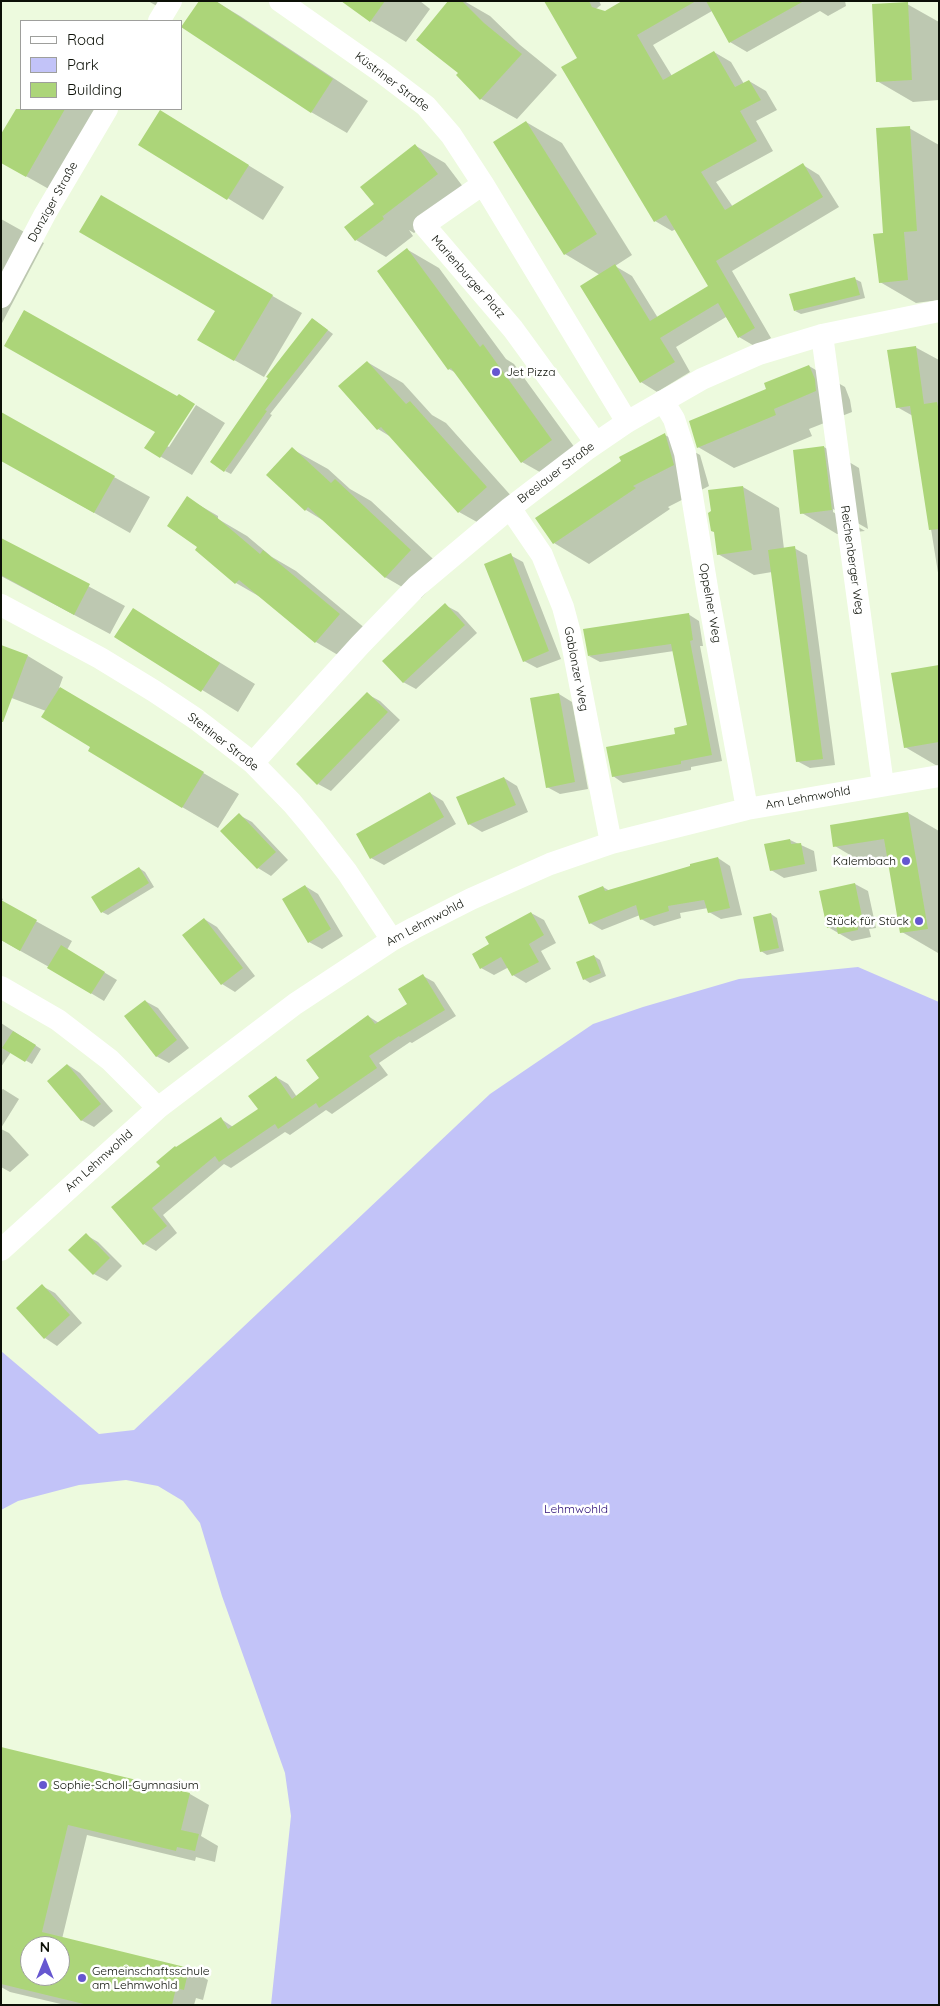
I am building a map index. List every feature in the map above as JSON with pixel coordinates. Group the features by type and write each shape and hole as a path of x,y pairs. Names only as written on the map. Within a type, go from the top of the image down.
{"street":[{"path":"160,20 171,1"},
{"name":"Küstriner Straße","path":"280,1 426,106 452,135 483,184"},
{"name":"Danziger Straße","path":"1,297 45,214 106,110"},
{"path":"483,184 627,422"},
{"name":"Marienburger Platz","path":"483,184 424,225 514,329 596,443"},
{"name":"Breslauer Straße","path":"253,763 360,645 417,586 510,508 627,422 729,366 759,354 822,335 939,311"},
{"name":"Reichenberger Weg","path":"822,335 883,785"},
{"name":"Oppelner Weg","path":"663,401 674,419 686,453 708,594 747,809"},
{"name":"Gablonzer Weg","path":"510,508 542,555 565,616 611,843"},
{"name":"Stettiner Straße","path":"1,605 100,658 154,691 196,719 253,763 292,803 313,828 347,872 392,940"},
{"name":"Am Lehmwohld","path":"1,1250 158,1108 295,1004 392,940 471,899 550,864 611,843 747,809 939,776"},
{"path":"1,987 58,1020 103,1055 158,1108"}],"green space":[{"name":"Lehmwohld","path":"858,967 939,1002 939,2005 271,2005 291,1816 285,1773 222,1596 200,1523 183,1501 158,1486 126,1480 79,1485 18,1501 1,1510 1,1351 99,1434 134,1430 490,1094 593,1024 643,1007 739,979"}],"building":[{"path":"199,1 216,1 333,79 311,113 182,28"},
{"path":"341,1 385,1 370,22"},
{"path":"448,1 462,1 484,23 522,54 480,100 456,75 458,73 416,40"},
{"path":"544,1 589,1 592,7 605,11 622,1 696,1 637,35 663,80 714,51 735,87 749,80 761,100 740,111 757,141 701,172 725,210 803,163 823,197 716,261 755,328 738,338 718,303 660,338 675,362 640,383 580,286 615,264 650,321 708,286 666,215 654,222 561,67 577,58"},
{"path":"706,1 804,1 729,43"},
{"path":"908,2 912,80 876,82 872,4"},
{"path":"16,109 64,110 26,177 1,163 1,134"},
{"path":"160,110 249,165 227,200 138,145"},
{"path":"526,121 597,234 564,255 493,142"},
{"path":"910,126 917,231 904,232 908,280 879,283 873,234 883,233 876,128"},
{"path":"415,144 438,174 382,215 384,219 355,241 344,227 374,204 360,187"},
{"path":"101,195 273,295 234,361 197,340 215,311 79,232"},
{"path":"407,248 480,347 483,344 552,440 521,463 451,368 448,370 377,271"},
{"path":"855,277 860,295 794,311 789,294"},
{"path":"24,310 177,396 179,394 195,404 160,458 144,448 155,432 4,346"},
{"path":"312,318 328,330 265,410 267,411 224,472 210,462 268,378 266,377"},
{"path":"916,346 924,404 937,402 939,411 939,529 929,530 910,406 896,408 887,350"},
{"path":"367,361 406,404 410,401 487,487 458,513 381,427 377,430 338,386"},
{"path":"809,365 815,379 816,391 774,409 776,415 697,448 689,421 766,389 764,383"},
{"path":"1,412 115,476 94,513 1,461"},
{"path":"665,433 674,465 633,486 636,488 553,544 535,518 621,461 619,457"},
{"path":"824,446 832,510 800,514 793,450"},
{"path":"292,447 331,483 335,479 411,550 385,578 308,507 305,511 266,475"},
{"path":"743,486 752,550 717,555 714,532 711,531 708,513 711,511 708,490"},
{"path":"187,496 214,515 260,554 263,550 340,614 315,643 239,580 235,584 195,550 197,547 167,526"},
{"path":"1,538 90,584 74,615 1,575"},
{"path":"795,546 823,759 796,762 768,550"},
{"path":"511,553 549,651 523,662 484,564"},
{"path":"445,603 465,625 403,683 382,661"},
{"path":"133,608 220,663 201,692 114,637"},
{"path":"689,613 693,640 690,641 712,755 681,761 681,764 612,777 606,747 675,734 674,728 687,725 671,644 588,656 583,629"},
{"path":"1,645 28,655 3,722 1,722"},
{"path":"939,665 939,742 904,748 891,673"},
{"path":"60,687 204,772 182,808 88,751 90,747 41,717"},
{"path":"367,692 388,712 317,785 296,764"},
{"path":"559,693 575,782 546,788 530,698"},
{"path":"504,777 516,805 468,825 456,797"},
{"path":"430,792 444,817 370,859 356,834"},
{"path":"908,812 928,929 900,933 884,839 833,847 830,825"},
{"path":"239,813 276,852 257,869 220,831"},
{"path":"790,839 791,844 801,843 805,864 770,871 764,844"},
{"path":"718,857 730,908 708,913 704,900 668,906 669,911 640,920 636,905 589,924 578,896 603,886 605,891"},
{"path":"139,867 149,883 101,913 91,897"},
{"path":"855,883 863,921 857,922 858,930 838,934 836,926 827,928 819,891"},
{"path":"305,885 331,929 308,943 282,899"},
{"path":"1,900 37,920 20,951 1,940"},
{"path":"531,912 544,935 529,944 539,962 512,976 501,957 480,969 472,954 489,944 485,937"},
{"path":"771,913 779,948 760,952 753,917"},
{"path":"204,918 243,968 221,985 182,935"},
{"path":"61,945 105,972 91,994 47,968"},
{"path":"594,955 601,973 583,980 576,962"},
{"path":"423,974 445,1010 399,1036 369,1056 377,1068 319,1108 316,1103 278,1129 275,1124 219,1162 215,1156 152,1208 167,1226 143,1245 111,1207 160,1166 156,1162 175,1146 221,1117 228,1129 258,1109 248,1096 276,1076 292,1099 319,1078 306,1060 368,1015 375,1024 407,1004 398,989"},
{"path":"145,1000 177,1040 156,1057 124,1016"},
{"path":"13,1031 36,1045 25,1062 2,1048"},
{"path":"67,1064 101,1104 81,1121 47,1081"},
{"path":"86,1233 110,1258 93,1275 68,1250"},
{"path":"42,1284 70,1315 44,1339 16,1308"},
{"path":"1,1747 190,1793 181,1830 199,1834 195,1851 177,1847 176,1851 68,1825 42,1932 58,1936 20,1936 20,1986 70,1986 70,1939 189,1968 184,1990 176,1988 172,2005 88,2005 1,1984"}],"place":[{"name":"Jet Pizza","path":"496,372"},
{"name":"Kalembach","path":"906,861"},
{"name":"Stück für Stück","path":"919,921"},
{"name":"Sophie-Scholl-Gymnasium","path":"43,1785"},
{"name":"Gemeinschaftsschule am Lehmwohld","path":"82,1978"}]}
